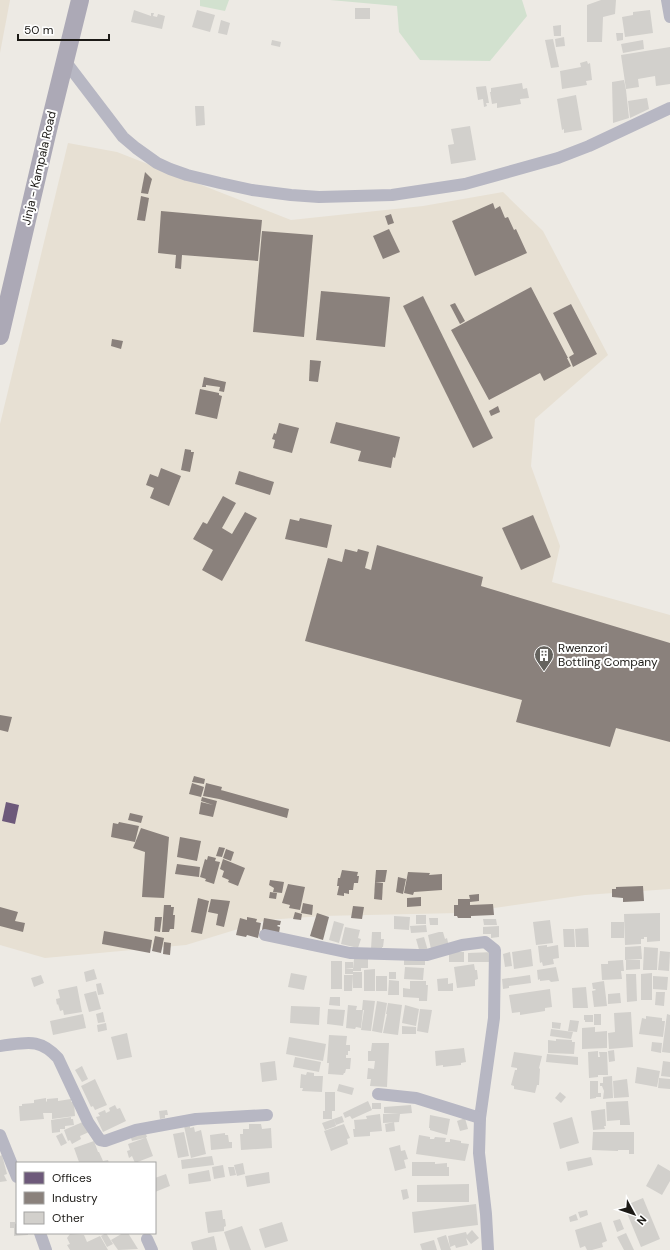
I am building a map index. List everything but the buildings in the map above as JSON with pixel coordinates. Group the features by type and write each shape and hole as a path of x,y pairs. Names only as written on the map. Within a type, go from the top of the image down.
{"highway":[{"name":"Jinja - Kampala Road","path":"0,336 80,0"}],"street":[{"path":"667,0 670,18"},
{"path":"65,61 123,137 156,163 187,176 220,184 291,195 319,197 392,195 466,184 558,158 589,146 670,108"},
{"path":"265,935 350,953 427,955 462,945 485,942 490,944 495,950 494,1018 480,1118 479,1153 486,1214 488,1250"},
{"path":"0,1046 34,1043 43,1045 51,1050 58,1058 88,1122 100,1140 105,1141 136,1130 196,1119 267,1115"},
{"path":"378,1094 416,1098 480,1118"},
{"path":"0,1136 16,1175"},
{"path":"40,1234 46,1250"}],"shaded area":[{"path":"0,0 10,0 0,53"},
{"path":"68,143 117,152 291,220 423,206 503,192 543,231 608,355 535,419 531,466 560,546 552,582 670,615 670,889 585,895 459,913 322,916 267,920 186,945 45,958 0,945 0,424"}],"green space":[{"path":"200,0 229,0 225,11 200,6"},
{"path":"330,0 522,0 527,16 490,61 420,60 399,32 397,6"}],"place":[{"name":"Rwenzori Bottling Company","path":"544,672"}]}
